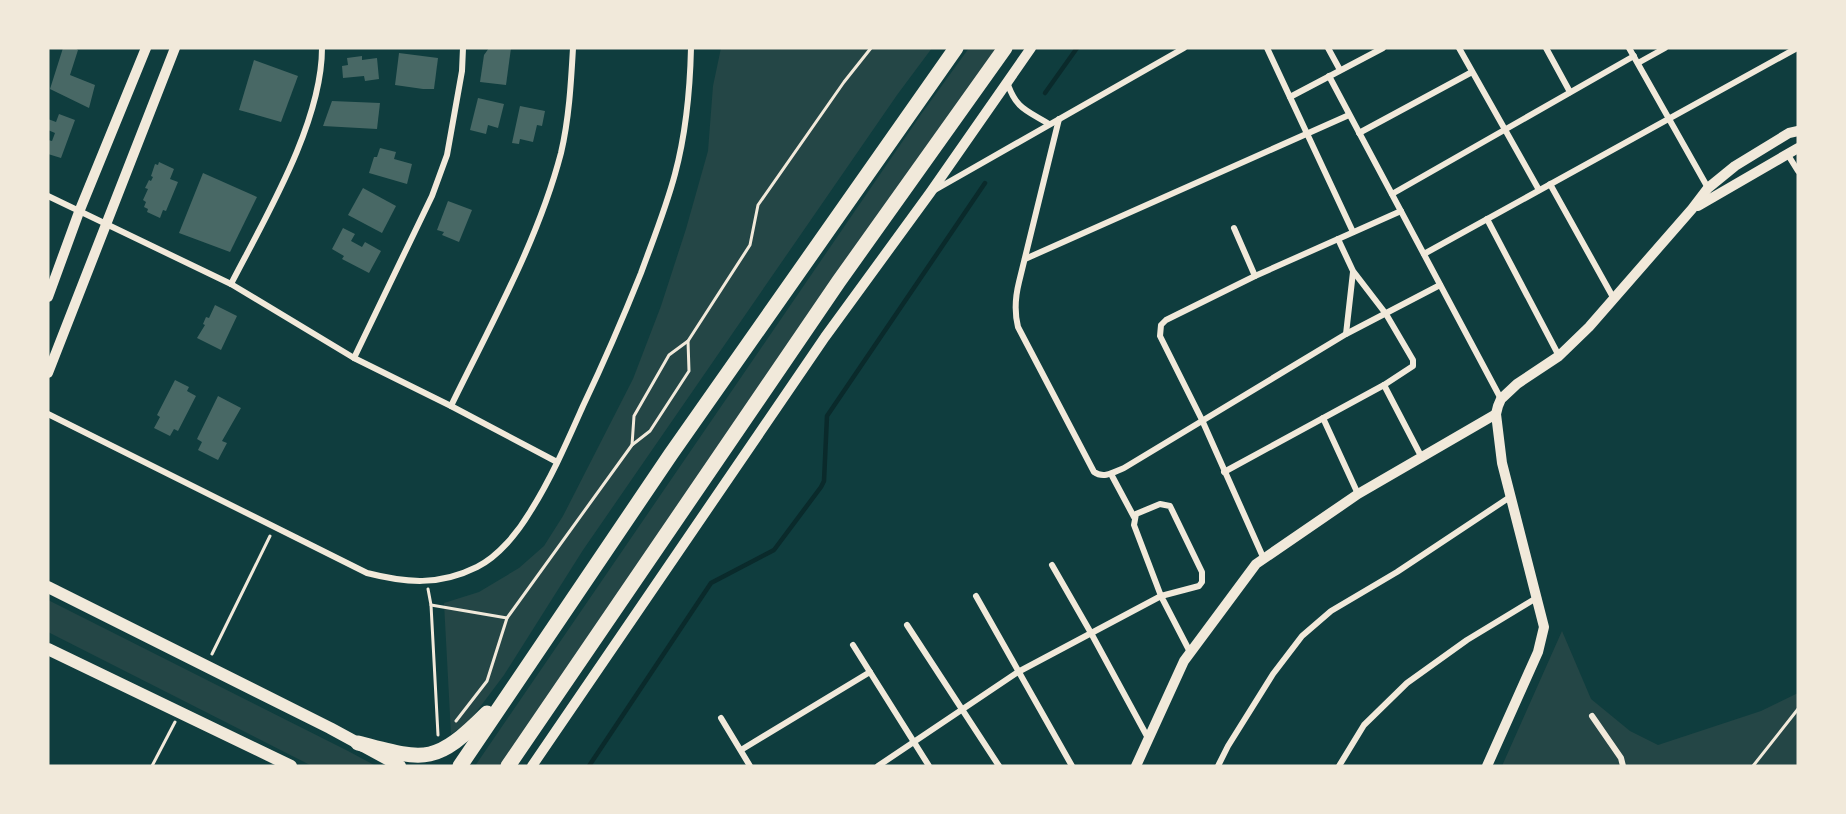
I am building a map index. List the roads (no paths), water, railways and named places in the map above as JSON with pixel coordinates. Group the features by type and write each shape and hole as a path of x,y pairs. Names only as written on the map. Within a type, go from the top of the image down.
{"highway":[{"path":"460,766 706,402 956,48"},
{"path":"508,766 839,281 1005,48"},
{"path":"358,743 417,757 434,754 468,733 510,690"}],"main road":[{"path":"48,587 400,766"},
{"path":"48,649 291,766"}],"street":[{"path":"48,297 79,212 146,48"},
{"path":"48,373 175,48"},
{"path":"231,284 281,184 302,136 315,99 322,65 322,48"},
{"path":"354,357 432,196 447,155 462,71 463,48"},
{"path":"451,406 508,288 548,194 563,142 572,76 573,48"},
{"path":"48,414 367,573 398,581 426,582 451,577 478,566 514,535 530,513 603,366 663,216 684,135 692,48"},
{"path":"532,766 825,337 930,193 1031,48"},
{"path":"930,193 1184,48"},
{"path":"1267,48 1353,232"},
{"path":"1328,48 1340,70"},
{"path":"1290,97 1383,48"},
{"path":"1459,48 1539,190"},
{"path":"1546,48 1570,92"},
{"path":"1629,48 1708,188"},
{"path":"1638,63 1665,48"},
{"path":"1424,254 1797,49"},
{"path":"1392,194 1634,56"},
{"path":"1359,133 1472,72"},
{"path":"1329,76 1501,399"},
{"path":"1007,82 1012,97 1020,107 1049,124"},
{"path":"1025,259 1349,115"},
{"path":"1059,119 1015,299 1015,314 1018,327 1094,472 1098,475 1111,474 1346,334 1440,285"},
{"path":"1487,766 1542,638 1544,620 1502,463 1496,414 1501,399 1517,384 1559,356 1589,327 1708,188 1735,166 1789,133 1798,131"},
{"path":"1692,209 1798,148"},
{"path":"1788,155 1798,171"},
{"path":"1550,184 1614,299"},
{"path":"48,196 231,284 354,357 557,462"},
{"path":"1263,557 1202,420 1160,336 1161,326 1166,320 1255,276 1401,211"},
{"path":"1487,219 1559,356"},
{"path":"1234,228 1255,276"},
{"path":"1224,472 1411,369 1414,362 1386,314 1353,271 1338,239"},
{"path":"1346,334 1353,271"},
{"path":"1384,385 1421,456"},
{"path":"1136,766 1190,652 1263,557 1358,494 1496,414"},
{"path":"1323,418 1358,494"},
{"path":"1111,474 1134,517 1134,525 1161,596 1190,652"},
{"path":"1218,766 1228,746 1274,674 1302,636 1331,611 1397,572 1511,496"},
{"path":"878,766 912,741 1018,672 1161,596 1199,586 1202,582 1202,572 1170,506 1160,504 1134,517"},
{"path":"1052,565 1148,738"},
{"path":"976,596 1072,766"},
{"path":"1338,766 1364,725 1407,683 1467,640 1538,597"},
{"path":"907,625 999,766"},
{"path":"853,645 929,766"},
{"path":"741,750 870,672"},
{"path":"1592,716 1621,758 1623,766"},
{"path":"721,718 750,766"}],"waterway":[{"path":"1045,93 1077,48"},
{"path":"589,766 711,583 774,550 821,487 824,481 827,416 985,183"}]}
